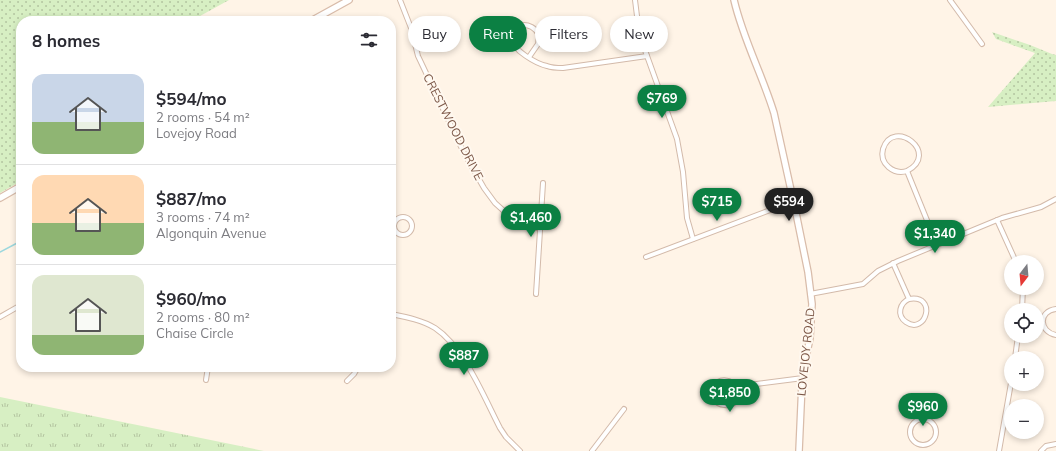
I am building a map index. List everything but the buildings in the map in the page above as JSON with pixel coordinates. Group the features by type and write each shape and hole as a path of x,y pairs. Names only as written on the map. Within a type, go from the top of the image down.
{"main road":[{"path":"320,16 349,0"},
{"name":"LOVEJOY ROAD","path":"734,0 741,28 774,112 808,272 812,316 803,378 799,451"},
{"path":"0,198 16,189"}],"street":[{"name":"CRESTWOOD DRIVE","path":"400,0 411,28 418,56 464,153 484,188 504,212 516,219 540,229"},
{"path":"635,0 636,16 647,56 677,139 683,172 687,218 693,239"},
{"path":"950,0 982,44"},
{"path":"529,58 538,44 539,34 533,27 525,24 516,28 514,31 512,39 515,47 529,58 543,65 556,68 647,56"},
{"path":"899,136 906,137 912,140 917,146 919,153 918,161 914,167 908,171 896,172 889,168 884,162 882,154 884,147 892,138 899,136"},
{"path":"908,171 937,245"},
{"path":"536,294 542,182"},
{"path":"810,294 863,284 878,271 893,264 997,220 1041,207 1056,199"},
{"path":"646,257 794,201"},
{"path":"396,220 402,217 406,218 411,223 410,230 406,234 399,234 396,230"},
{"path":"997,220 1013,255"},
{"path":"893,264 909,299"},
{"path":"917,298 926,307 926,316 916,324 907,323 901,317 900,308 905,301 909,299 917,298"},
{"path":"0,317 16,308"},
{"path":"1044,318 1047,312 1056,309"},
{"path":"396,315 423,322 434,328 448,339 458,350 500,428 506,437 520,451"},
{"path":"1044,326 1047,332 1056,335"},
{"path":"206,380 207,372"},
{"path":"346,381 355,372"},
{"path":"737,388 748,384 803,378"},
{"path":"728,381 733,383 737,388 737,398 730,405 722,405 718,403 712,394 714,388 720,382 728,381"},
{"path":"998,451 1009,391"},
{"path":"592,451 624,409"},
{"path":"923,419 931,422 936,430 935,439 928,445 924,446 915,444 909,433 914,422 923,419"},
{"path":"1041,451 1046,446 1056,444"},
{"path":"924,446 924,451"}],"green space":[{"path":"0,0 229,0 200,16 16,16 16,184 0,193"},
{"path":"992,32 1056,55 1056,101 988,107 1035,53 996,39"},
{"path":"0,397 264,451 0,451"}],"waterway":[{"path":"0,252 16,244"}]}
